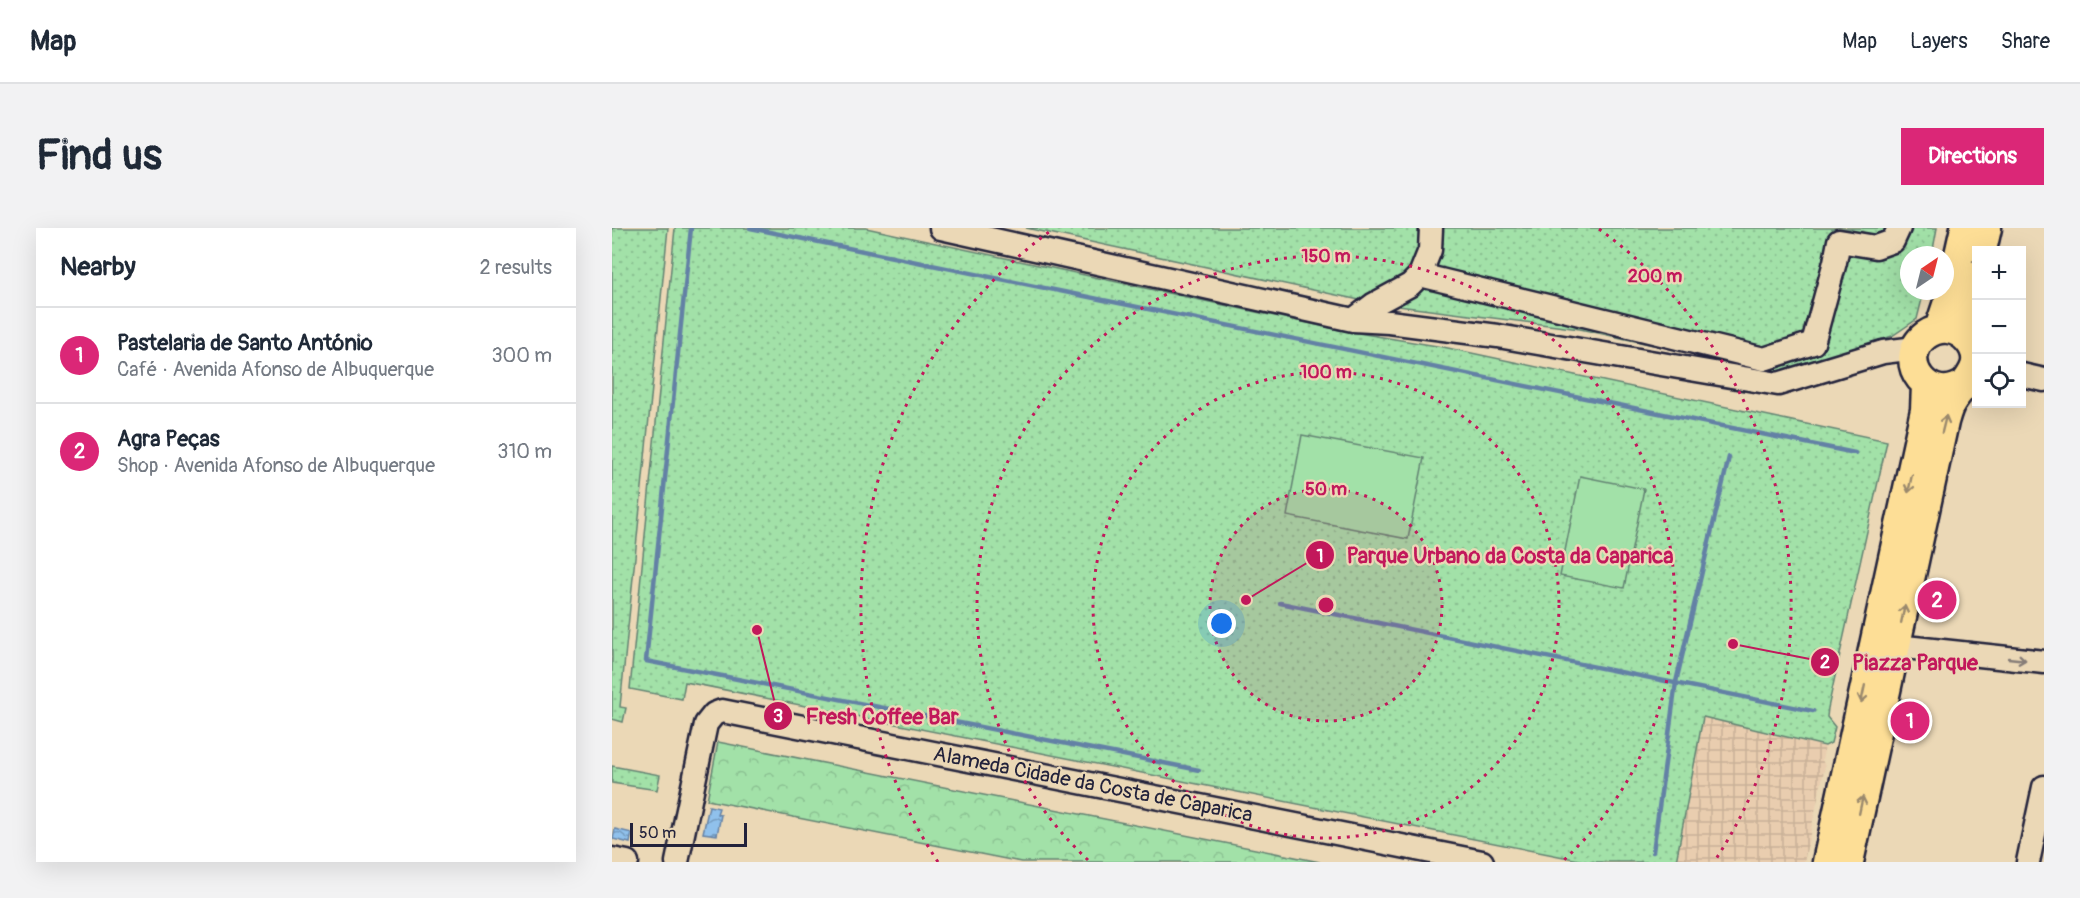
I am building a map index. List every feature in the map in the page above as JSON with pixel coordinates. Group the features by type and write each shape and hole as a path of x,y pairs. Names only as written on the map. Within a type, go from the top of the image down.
{"main road":[{"path":"1952,333 1949,299 1965,228"},
{"path":"1983,246 1987,228"},
{"path":"1952,333 1972,287"},
{"path":"1972,372 1950,391 1933,389 1918,377 1914,368 1916,348 1921,339 1929,333 1952,333 1972,344 1975,354"},
{"path":"1849,862 1944,422 1953,399 1972,372"},
{"path":"1827,862 1925,410 1926,385"}],"street":[{"path":"941,228 1353,320 1389,322 1498,336 1778,384 1883,352 1916,348"},
{"path":"1353,320 1373,305 1410,285 1420,275 1430,250 1431,228"},
{"path":"1420,275 1764,359 1813,343 1839,241 1876,247 1893,242 1899,228"},
{"path":"2026,376 2044,380"},
{"path":"1896,646 2044,662"},
{"name":"Alameda Cidade da Costa de Caparica","path":"677,862 706,724 714,714 722,711 1482,862"},
{"path":"2028,862 2044,787"},
{"path":"612,859 627,862"}],"shaded area":[{"path":"1703,717 1825,746 1822,760 1825,766 1804,862 1676,862"}],"green space":[{"path":"612,228 668,228 620,707 626,708 623,722 612,719"},
{"path":"675,228 866,228 1340,330 1443,347 1887,441 1828,708 1827,717 1835,727 1831,743 1825,746 1703,717 1676,862 1589,862 685,682 682,699 630,689"},
{"path":"1026,228 1937,228 1934,246 1900,246 1900,300 1922,300 1917,319 1892,336 1782,373 1580,329 1398,306 1373,305 1364,301"},
{"path":"1302,435 1424,458 1408,539 1287,516"},
{"path":"1580,476 1644,489 1624,588 1560,576"},
{"path":"718,742 1320,862 1021,862 707,800"},
{"path":"612,766 660,775 657,790 612,783"}],"water":[{"path":"709,806 719,808 717,814 721,815 717,835 703,833"},
{"path":"615,829 632,833 630,843 613,839"}],"waterway":[{"path":"691,228 646,661 1199,770"},
{"path":"750,228 1855,453"},
{"path":"1653,852 1676,682 1729,457"},
{"path":"1280,603 1813,711"}],"place":[{"name":"Parque Urbano da Costa da Caparica","path":"1246,600"},
{"name":"Agra Peças","path":"1937,600"},
{"name":"Fresh Coffee Bar","path":"757,630"},
{"name":"Piazza Parque","path":"1733,644"},
{"name":"Pastelaria de Santo António","path":"1910,721"}]}
